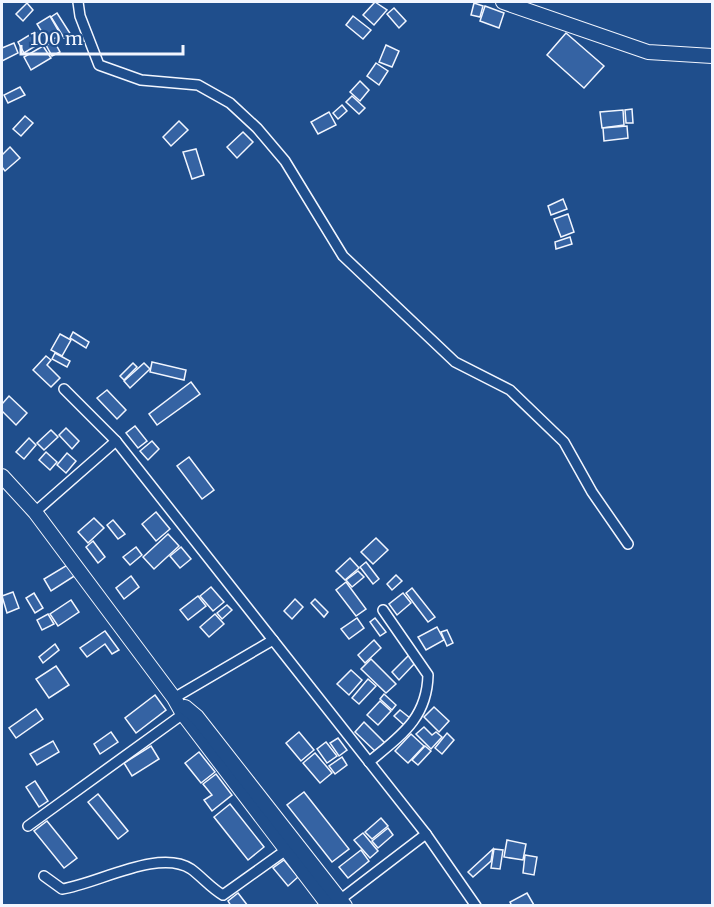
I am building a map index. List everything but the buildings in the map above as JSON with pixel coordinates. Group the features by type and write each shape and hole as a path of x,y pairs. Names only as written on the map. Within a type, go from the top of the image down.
{"main road":[{"path":"503,2 648,52 712,56"},
{"path":"2,476 35,512 286,850 337,904"},
{"path":"174,698 197,717 337,904"}],"street":[{"path":"78,2 80,16 99,65 141,80 198,85 230,103 257,128 285,161 343,256 455,362 510,390 564,442 591,492 628,543"},
{"path":"64,389 116,441 426,834 476,906"},
{"path":"35,512 116,441"},
{"path":"369,762 403,734 417,717 425,703 428,683 428,675 383,610"},
{"path":"174,698 273,640"},
{"path":"28,826 183,714"},
{"path":"337,904 426,834"},
{"path":"44,876 62,889 82,886 138,866 162,862 189,868 223,896 286,850"}]}
